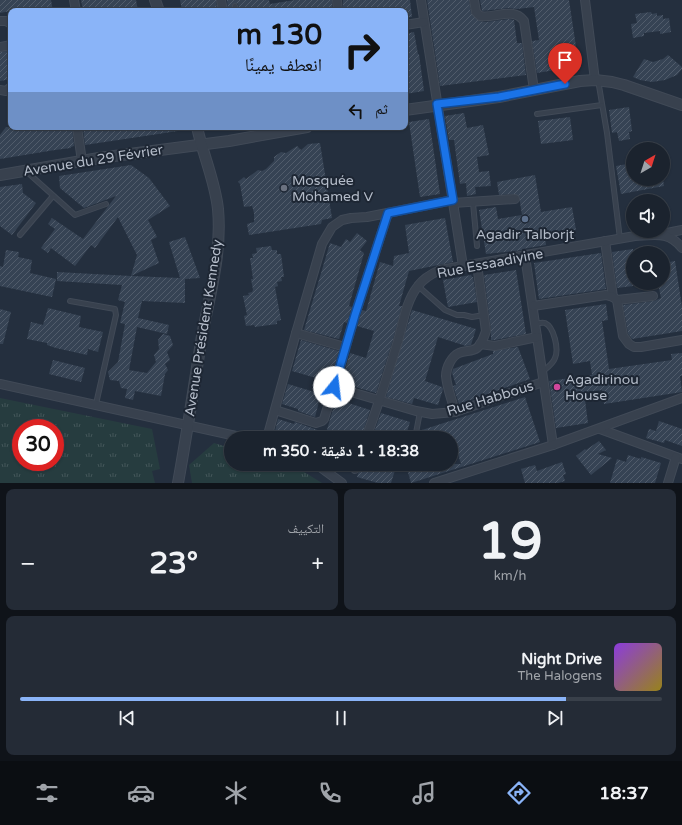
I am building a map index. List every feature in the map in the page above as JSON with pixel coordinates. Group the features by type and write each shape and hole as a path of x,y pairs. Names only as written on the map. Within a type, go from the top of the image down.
{"street":[{"path":"421,0 464,266"},
{"path":"474,0 478,16 483,17 511,13 518,15 524,20 534,90"},
{"path":"585,0 597,80"},
{"path":"408,25 424,22"},
{"path":"408,109 437,104 499,97 580,81 597,80 624,85 682,105"},
{"path":"77,130 82,161"},
{"name":"Avenue Président Kennedy","path":"178,483 202,336 216,263 218,238 216,202 210,169 201,145 198,130"},
{"name":"Avenue du 29 Février","path":"0,175 82,161 214,143 290,130"},
{"path":"269,431 322,244 332,227 342,220 453,202 473,203 515,199"},
{"path":"275,410 316,423 319,423 324,419 388,213"},
{"name":"Rue Essaadiyine","path":"670,232 682,230"},
{"name":"Rue Essaadiyine","path":"369,431 380,401 408,305 418,285 426,278 440,270 626,237"},
{"path":"670,237 674,239 682,248"},
{"path":"605,241 623,336 629,344 634,347 641,347 682,340"},
{"path":"525,256 553,446"},
{"path":"455,412 447,384 446,374 449,364 454,356 474,350 484,339 486,331 477,264"},
{"path":"533,306 606,295 615,298 653,296"},
{"path":"296,333 345,348"},
{"path":"480,344 495,346 537,337"},
{"name":"Rue Habbous","path":"334,387 380,401 432,414 455,412 543,382"},
{"path":"0,384 96,404 224,434"},
{"path":"434,483 452,480 553,446 682,398"},
{"path":"600,429 679,458 668,483"},
{"path":"326,471 342,483"}],"lane":[{"path":"597,80 609,145 620,238"},
{"path":"537,114 602,105"},
{"path":"25,171 75,215 106,204"},
{"path":"20,235 53,196"},
{"path":"473,203 477,246"},
{"path":"418,285 445,310 472,317 484,315"},
{"path":"70,301 114,309 116,315 96,404"},
{"path":"535,324 541,322 549,326 555,340 555,358 550,366 542,372"},
{"path":"416,431 420,412"}],"green space":[{"path":"0,398 152,429 160,469 152,471 155,483 0,483"},
{"path":"214,443 224,446 224,471 303,471 322,483 192,483 189,465"}],"building":[{"path":"0,0 51,0 52,8 8,8 8,12 0,13"},
{"path":"81,0 136,0 137,8 82,8"},
{"path":"180,0 216,0 217,8 181,8"},
{"path":"227,0 269,0 270,4 295,0 332,0 332,8 239,8 238,4 235,3 232,5 232,8 228,8"},
{"path":"343,0 410,0 412,17 408,18 408,8 343,8"},
{"path":"427,0 469,0 471,13 479,21 514,20 517,43 522,43 526,75 440,86"},
{"path":"480,0 569,0 578,60 560,63 561,69 537,73 532,41 539,40 534,7 482,11"},
{"path":"651,12 652,14 657,13 657,16 663,15 663,19 669,18 671,32 660,34 660,31 644,33 644,36 633,38 631,24 637,23 635,14"},
{"path":"414,32 419,54 424,91 408,94 408,33"},
{"path":"7,51 8,52 8,80 0,81 0,52"},
{"path":"668,55 682,67 677,75 665,80 652,82 633,77 644,59 653,62 663,59"},
{"path":"629,107 632,131 629,132 630,139 619,141 617,132 612,133 609,110"},
{"path":"464,113 467,128 483,125 489,155 477,157 479,172 489,171 491,186 475,187 476,194 467,196 466,183 460,184 454,140 449,140 445,116"},
{"path":"570,117 573,140 541,144 538,121"},
{"path":"429,119 440,194 420,197 409,122"},
{"path":"6,127 8,127 8,130 72,130 74,146 71,148 0,159 0,135"},
{"path":"83,130 178,130 178,131 85,145"},
{"name":"Mosquée Mohamed V","path":"320,143 332,218 322,220 321,224 249,235 247,224 254,222 254,213 252,206 244,207 240,184 238,182 244,177 246,179 258,170 262,171 266,169 274,161 274,157 281,152 286,153 297,146 301,150 308,144"},
{"path":"626,164 626,186 664,186 621,194 616,166"},
{"path":"131,165 149,178 170,206 148,220 157,237 151,240 159,263 131,276 137,255 118,217 95,248 91,245 75,266 51,248 48,253 41,248 55,229 48,224 52,218 83,239 116,196 84,208 60,188 59,176"},
{"path":"535,175 541,212 572,207 576,230 545,235 546,245 522,250 486,254 479,210 496,207 498,219 522,215 519,196 515,194 499,195 497,182"},
{"path":"22,184 23,193 36,203 12,235 0,226 0,187"},
{"path":"445,218 453,262 409,271 399,306 402,306 393,340 376,393 341,383 350,353 366,358 374,331 357,326 362,310 366,311 380,262 393,266 394,256 409,253 405,225"},
{"path":"357,233 367,241 360,250 364,253 349,306 352,307 347,323 344,322 339,339 304,330 330,243 341,247 346,239 350,242"},
{"path":"185,237 200,278 185,279 185,303 142,301 138,318 169,325 167,334 137,327 129,370 147,373 156,362 154,355 159,349 158,340 163,334 170,336 173,345 167,352 170,360 165,364 168,370 165,374 161,396 135,391 133,400 125,398 127,389 121,388 119,381 110,380 108,372 118,362 125,324 120,323 125,302 118,300 122,285 57,281 57,272 180,278 169,242"},
{"path":"271,246 272,250 277,250 277,254 281,254 284,277 281,277 282,281 277,282 278,286 275,287 281,320 277,321 277,324 255,327 254,325 246,326 244,316 247,315 243,296 249,295 248,293 252,292 253,290 250,258 253,258 252,254 257,253 256,248"},
{"path":"6,250 19,252 18,257 32,260 30,273 56,279 52,297 0,286 0,266 3,267"},
{"path":"626,250 626,287 617,288 612,252"},
{"path":"601,253 606,289 539,299 534,263"},
{"path":"675,261 682,307 682,331 632,339 628,334 623,305 654,301 661,298 659,290 670,290 670,262"},
{"path":"516,270 526,334 491,340 484,275"},
{"path":"471,275 473,277 477,302 448,307 443,280"},
{"path":"606,304 608,320 602,321 609,369 672,360 671,354 682,353 682,376 680,376 682,392 604,404 602,390 584,392 588,423 556,428 549,381 592,375 590,361 573,364 565,310"},
{"path":"48,308 81,316 79,327 103,332 98,352 88,349 87,355 56,348 47,345 47,343 27,339 31,322 43,325"},
{"path":"0,309 11,312 3,344 0,344"},
{"path":"412,310 476,329 471,345 466,346 438,337 425,381 442,387 443,389 438,405 414,398 412,404 386,397"},
{"path":"301,340 339,351 330,382 292,371"},
{"path":"518,347 530,379 459,404 453,386 456,385 452,373 453,369 493,354 493,351"},
{"path":"53,360 85,368 81,382 49,374"},
{"path":"288,384 321,394 315,417 298,411 298,409 282,404"},
{"path":"525,397 540,442 458,468 458,464 461,464 458,454 458,431 422,430"},
{"path":"336,399 370,410 363,431 327,431"},
{"path":"381,413 410,422 407,431 375,431"},
{"path":"278,419 294,424 295,422 320,431 275,431"},
{"path":"659,421 682,429 682,446 665,440 664,443 646,438 649,429 656,431"},
{"path":"599,441 606,450 598,454 612,458 591,475 576,456"},
{"path":"628,455 661,463 655,483 610,483 617,459 626,462"},
{"path":"562,462 566,474 563,475 565,481 558,483 525,483 521,469 535,465 537,471"},
{"path":"359,471 395,471 391,483 378,483 357,477"},
{"path":"408,471 449,471 411,483"}],"place":[{"name":"Mosquée Mohamed V","path":"284,188"},
{"name":"Agadir Talborjt","path":"525,219"},
{"name":"Agadirinou House","path":"557,387"}],"route":[{"path":"334,387 355,315 388,213 453,200 437,104 499,97 565,84"}]}
